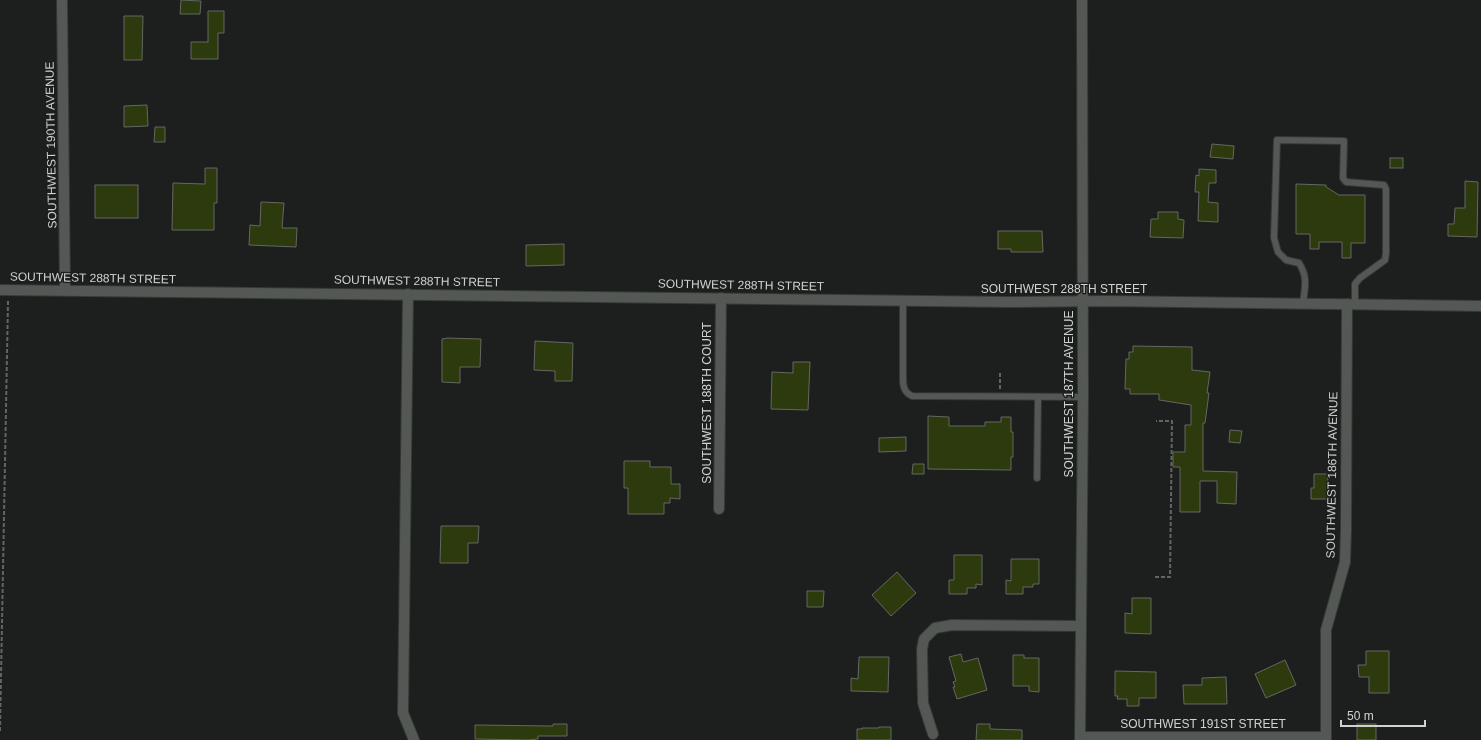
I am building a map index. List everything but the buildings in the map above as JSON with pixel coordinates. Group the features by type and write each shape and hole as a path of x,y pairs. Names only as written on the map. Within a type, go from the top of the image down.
{"street":[{"name":"SOUTHWEST 190TH AVENUE","path":"62,0 65,291"},
{"name":"SOUTHWEST 187TH AVENUE","path":"1080,739 1083,397 1082,0"},
{"name":"SOUTHWEST 288TH STREET","path":"4,290 1481,306"},
{"path":"408,294 402,713 414,740"},
{"name":"SOUTHWEST 188TH COURT","path":"719,509 721,298"},
{"name":"SOUTHWEST 186TH AVENUE","path":"1326,739 1326,630 1345,562 1351,304"},
{"path":"933,734 922,704 922,649 924,639 935,628 952,625 1081,626"},
{"name":"SOUTHWEST 191ST STREET","path":"1080,739 1326,739"}],"lane":[{"path":"1303,303 1304,270 1299,263 1286,260 1278,252 1274,238 1277,140 1344,141 1344,178 1346,182 1384,185 1386,189 1385,260 1360,278 1355,284 1351,304"},
{"path":"903,300 903,382 904,389 912,396 999,398 1083,397"},
{"path":"1036,478 1038,397"}],"path":[{"path":"0,731 4,290"},
{"path":"999,398 1000,372"},
{"path":"1155,577 1170,577 1172,421 1156,421"}]}
